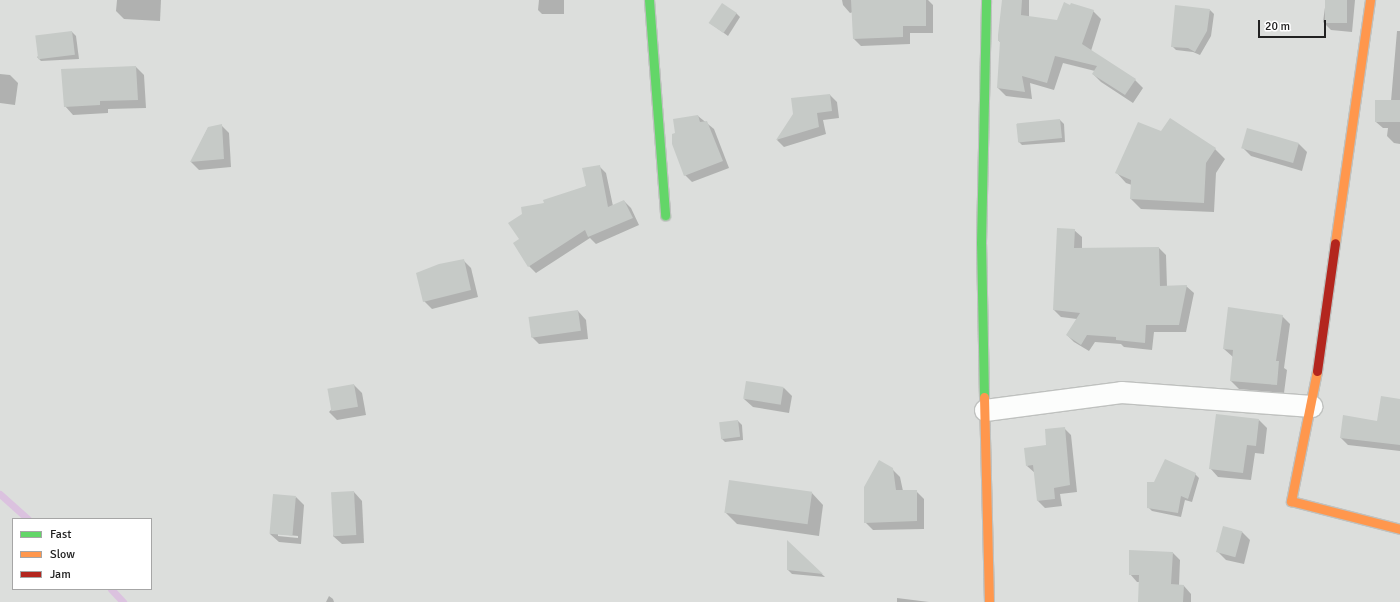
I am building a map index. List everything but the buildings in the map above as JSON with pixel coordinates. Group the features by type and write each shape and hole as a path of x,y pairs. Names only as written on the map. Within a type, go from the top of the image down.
{"street":[{"path":"649,0 665,215"},
{"path":"986,0 981,243 989,602"},
{"path":"1370,0 1311,406 1291,501 1400,529"},
{"path":"985,410 1121,392 1311,406"}],"shaded area":[{"path":"0,0 1400,0 1400,602 0,602"}],"waterway":[{"path":"0,494 27,518"},
{"path":"112,590 123,602"}],"traffic: fast":[{"path":"649,0 665,215"},
{"path":"984,397 981,243 986,0"}],"traffic: slow":[{"path":"1335,243 1370,0"},
{"path":"1317,371 1291,501 1400,529"},
{"path":"984,397 989,602"}],"traffic: jam":[{"path":"1317,371 1335,243"}]}
